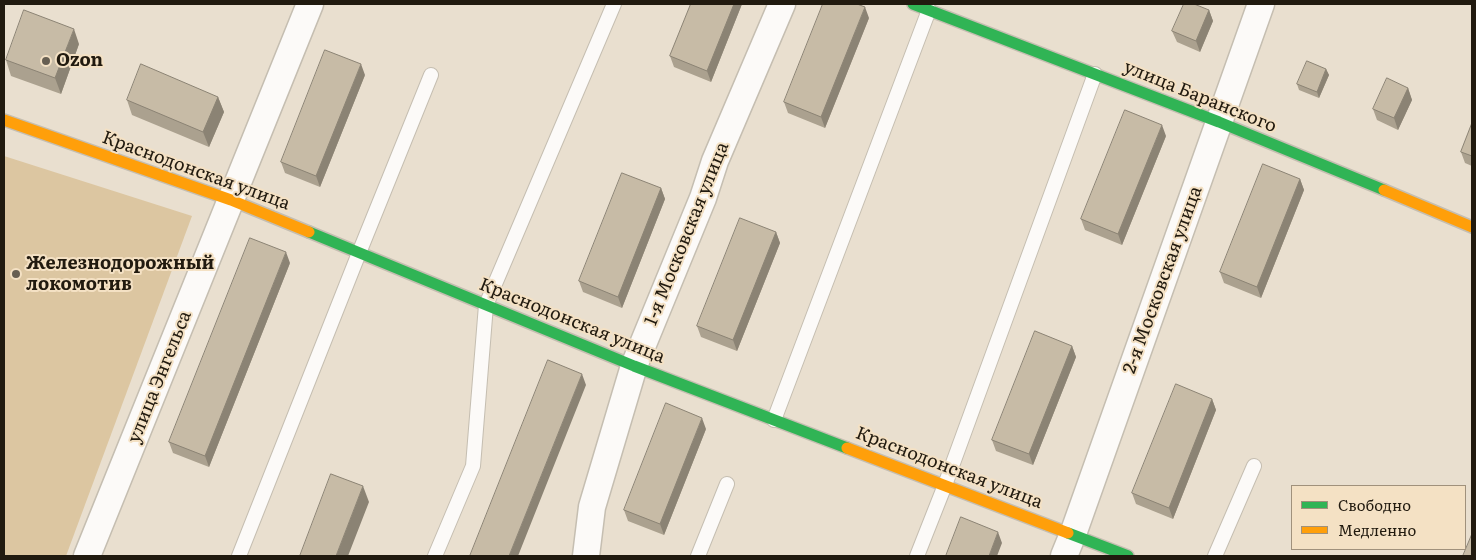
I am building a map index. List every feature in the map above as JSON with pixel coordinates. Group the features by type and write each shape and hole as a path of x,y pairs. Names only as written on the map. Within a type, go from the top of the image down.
{"street":[{"name":"улица Энгельса","path":"87,556 310,4"},
{"name":"1-я Московская улица","path":"586,556 592,507 634,366 702,198 715,161 782,4"},
{"name":"улица Баранского","path":"913,4 1219,122 1472,227"},
{"name":"2-я Московская улица","path":"1068,545 1261,4"},
{"name":"Краснодонская улица","path":"4,120 231,200 634,366 945,485 1068,545 1128,556"}],"lane":[{"path":"435,556 473,466 486,305 614,4"},
{"path":"774,420 929,10"},
{"path":"917,556 945,485 1094,74"},
{"path":"239,556 431,75"},
{"path":"1215,556 1254,466"},
{"path":"698,556 727,484"}],"shaded area":[{"path":"4,156 192,216 66,556 4,556"}],"building":[{"path":"691,4 734,4 707,71 670,56"},
{"path":"823,4 857,4 865,7 821,117 784,102"},
{"path":"1184,4 1194,4 1209,10 1196,41 1172,31"},
{"path":"24,10 74,29 55,78 6,60"},
{"path":"325,50 361,64 316,176 281,162"},
{"path":"1307,61 1326,69 1317,92 1297,84"},
{"path":"141,64 218,97 203,132 127,100"},
{"path":"1387,78 1408,88 1394,118 1373,109"},
{"path":"1125,110 1162,125 1118,234 1081,219"},
{"path":"1472,123 1472,156 1461,152"},
{"path":"1263,164 1300,179 1257,287 1220,272"},
{"path":"622,173 661,188 618,297 579,281"},
{"path":"740,218 776,232 733,340 697,326"},
{"path":"250,238 286,252 205,456 169,442"},
{"path":"1035,331 1072,346 1029,454 992,440"},
{"path":"548,360 582,374 509,556 470,556"},
{"path":"1176,384 1212,399 1169,508 1132,493"},
{"path":"666,403 702,418 660,524 624,510"},
{"path":"331,474 363,486 336,556 300,556"},
{"path":"961,517 998,532 989,556 946,556"},
{"path":"1472,534 1472,556 1463,556"}],"traffic: fast":[{"path":"913,4 1219,122 1384,190"},
{"path":"309,232 634,366 847,448"},
{"path":"1068,533 1128,556"}],"traffic: slow":[{"path":"4,120 231,200 309,232"},
{"path":"1384,190 1472,227"},
{"path":"847,448 1068,533"}],"place":[{"name":"Ozon","path":"46,61"},
{"name":"Железнодорожный локомотив","path":"16,274"}]}
